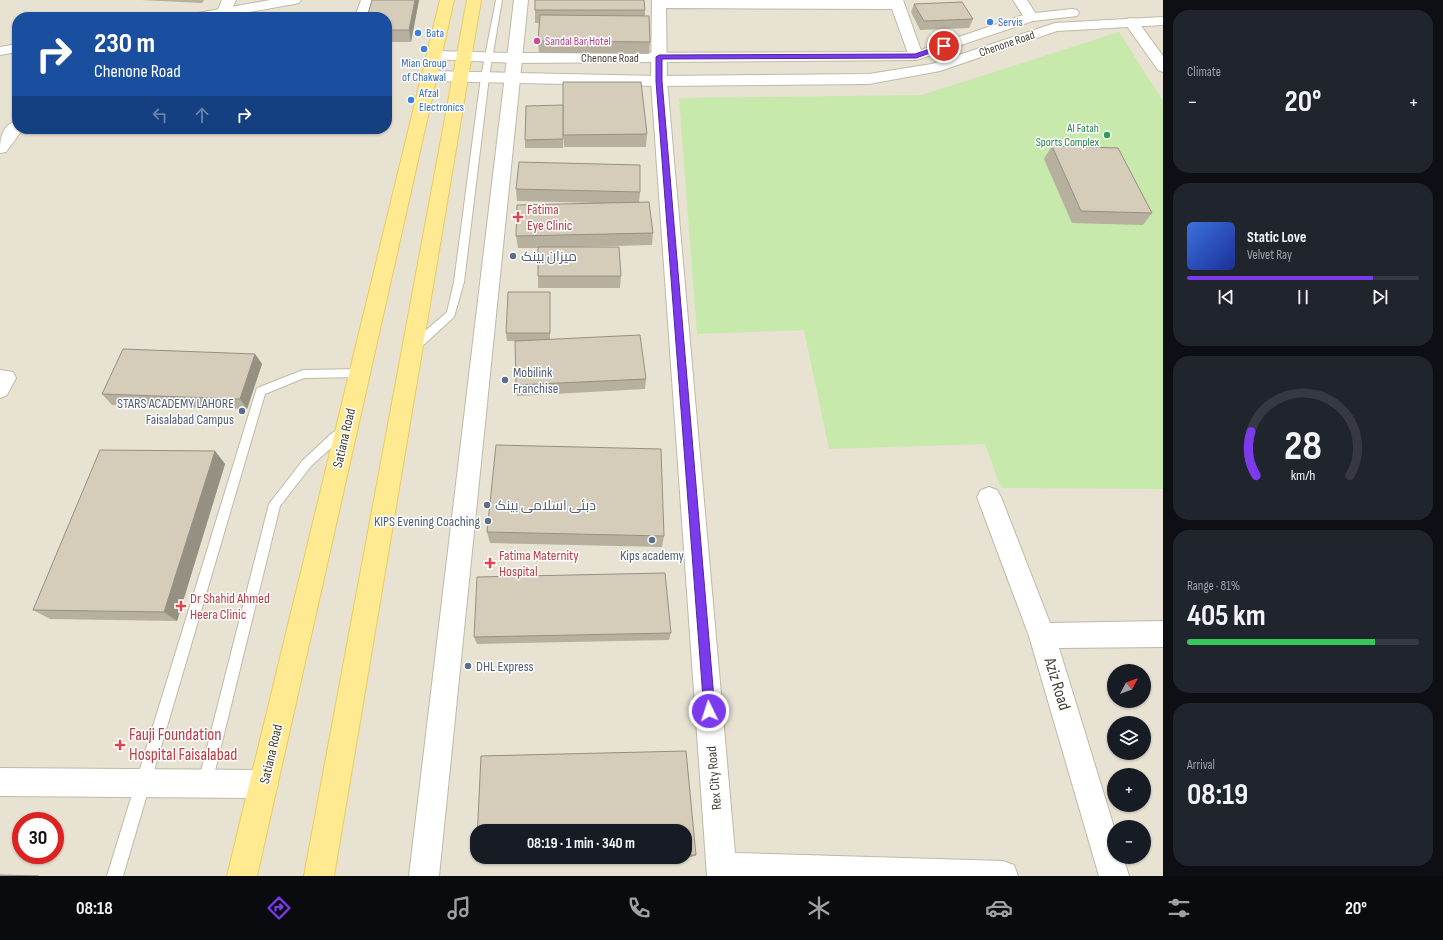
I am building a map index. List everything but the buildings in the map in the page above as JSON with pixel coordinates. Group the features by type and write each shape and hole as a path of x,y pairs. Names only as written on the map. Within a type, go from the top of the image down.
{"main road":[{"name":"Satiana Road","path":"242,876 447,0"},
{"path":"319,876 411,349 474,0"}],"street":[{"path":"211,12 227,6 290,0"},
{"path":"364,12 368,0"},
{"path":"424,876 521,0"},
{"path":"1020,0 1031,17"},
{"path":"659,2 897,2 916,56"},
{"name":"Rex City Road","path":"659,2 659,81 722,872"},
{"name":"Chenone Road","path":"429,76 490,57 514,69 659,81 870,79 935,68 1055,27 1163,7"},
{"name":"Chenone Road","path":"434,55 485,77 514,69 659,57 916,56 1031,17 1100,10"},
{"path":"1135,11 1163,21"},
{"path":"1135,11 1163,67"},
{"path":"0,51 12,49"},
{"path":"0,148 12,132"},
{"path":"0,378 6,378 0,389"},
{"name":"Aziz Road","path":"989,496 1042,636 1114,876"},
{"path":"1042,636 1163,634"},
{"path":"0,782 264,784"},
{"path":"722,872 1003,876"}],"lane":[{"path":"411,349 451,314 459,282 485,77 490,57 499,0"},
{"path":"115,876 261,391 303,374 360,373"},
{"path":"205,784 275,504 296,473 317,450 347,426"}],"shaded area":[{"path":"0,0 1163,0 1163,876 0,876"}],"green space":[{"path":"1119,32 1163,101 1163,489 1001,488 985,444 829,449 804,330 697,334 679,98 922,95"}],"place":[{"name":"Servis","path":"990,22"},
{"name":"Bata","path":"418,33"},
{"name":"Sandal Bar Hotel","path":"537,41"},
{"name":"Mian Group of Chakwal","path":"424,49"},
{"name":"Afzal Electronics","path":"411,100"},
{"name":"Al Fatah Sports Complex","path":"1107,135"},
{"name":"Fatima Eye Clinic","path":"518,217"},
{"name":"میزان بینک","path":"513,256"},
{"name":"Mobilink Franchise","path":"505,380"},
{"name":"STARS ACADEMY LAHORE Faisalabad Campus","path":"242,411"},
{"name":"دبئی اسلامی بینک","path":"487,505"},
{"name":"KIPS Evening Coaching","path":"488,521"},
{"name":"Kips academy","path":"652,540"},
{"name":"Fatima Maternity Hospital","path":"490,563"},
{"name":"Dr Shahid Ahmed Heera Clinic","path":"181,606"},
{"name":"DHL Express","path":"468,666"},
{"name":"Fauji Foundation Hospital Faisalabad","path":"120,745"}],"route":[{"path":"709,711 659,81 659,57 916,56 944,46"}]}
